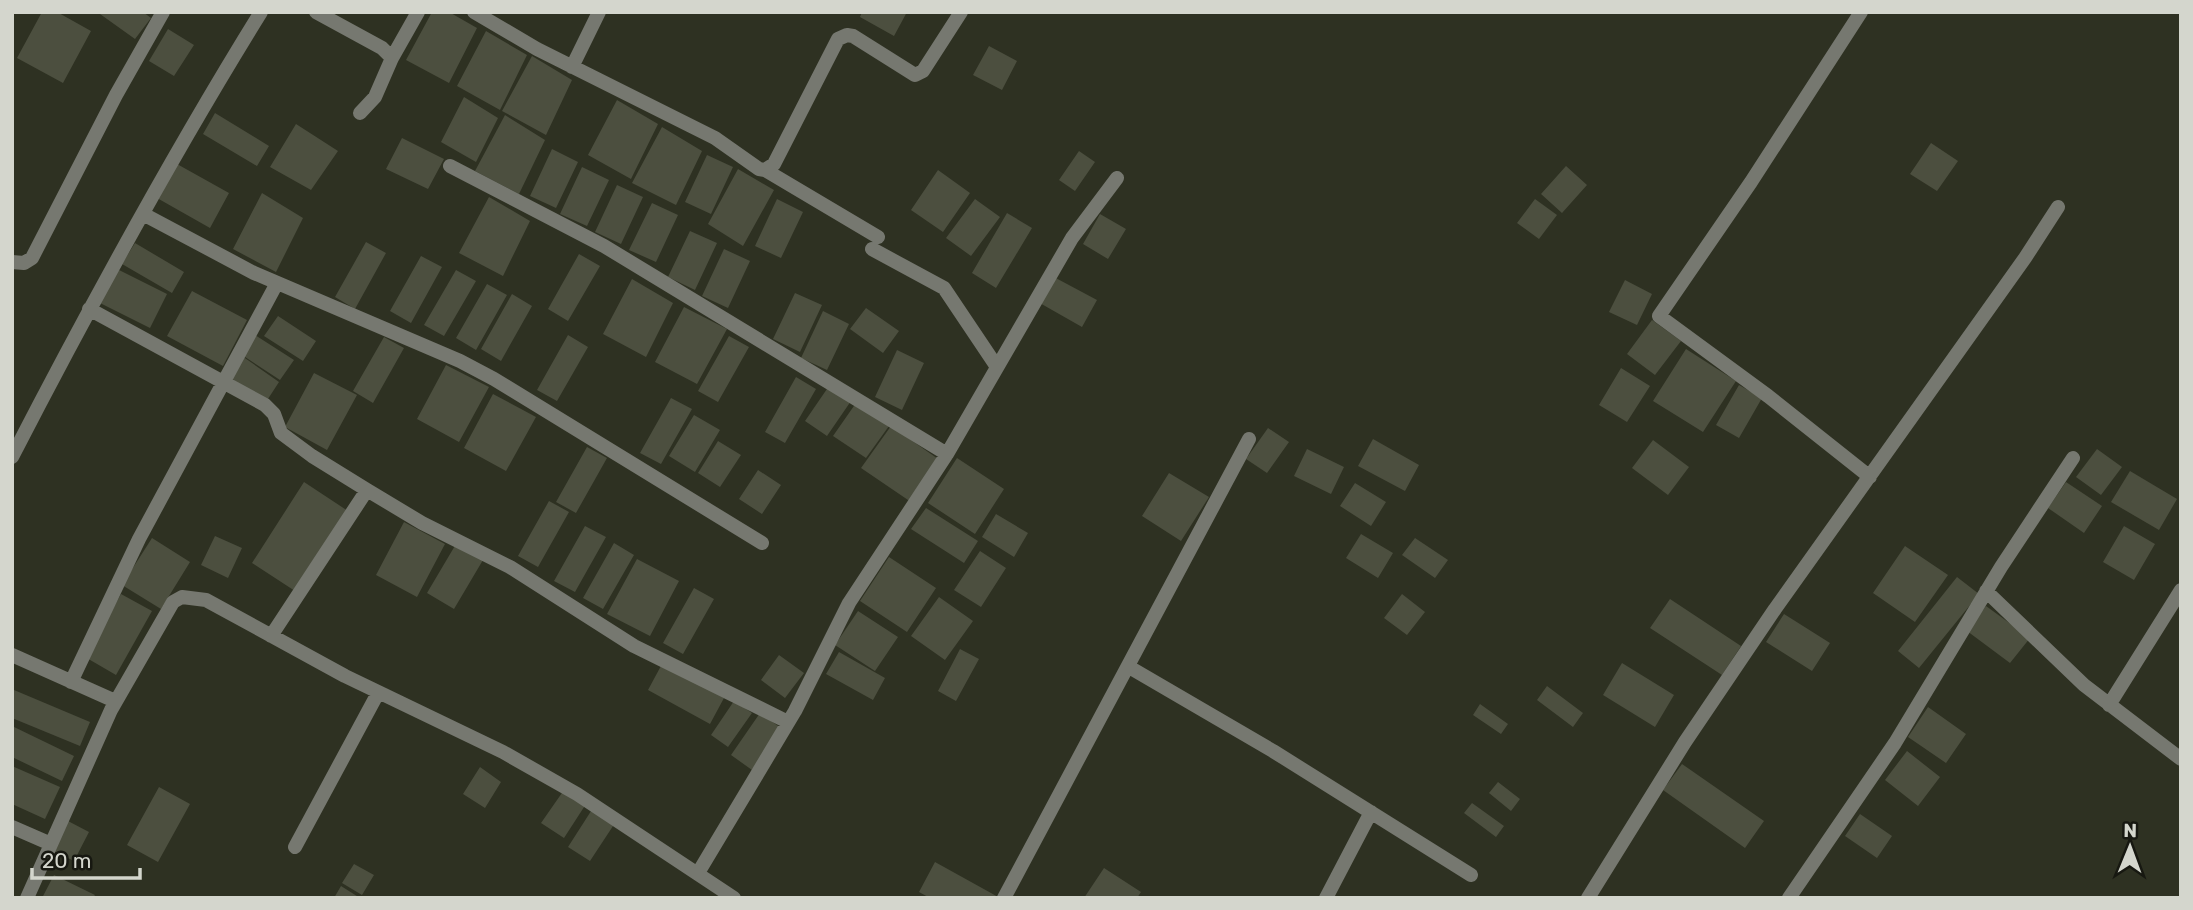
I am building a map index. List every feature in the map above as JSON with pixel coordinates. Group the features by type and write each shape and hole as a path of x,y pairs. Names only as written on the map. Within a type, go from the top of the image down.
{"street":[{"path":"12,262 24,263 32,258 116,95 163,12"},
{"path":"12,457 89,309 208,97 261,12"},
{"path":"316,12 382,48 392,58"},
{"path":"360,113 374,97 418,12"},
{"path":"474,12 572,67 715,138 944,288 997,366"},
{"path":"572,67 599,12"},
{"path":"765,170 774,164 838,39 846,35 853,36 910,73 920,74 961,12"},
{"path":"1861,12 1751,182 1659,316 1768,396 1870,477"},
{"path":"450,166 604,246 947,454"},
{"path":"698,873 788,722 849,603 947,454 1072,238 1116,178"},
{"path":"1588,898 1685,742 1775,609 2025,258 2058,207"},
{"path":"143,214 254,273 460,361 494,379 762,543"},
{"path":"71,682 139,539 277,283"},
{"path":"89,309 265,405 274,414 281,433 312,456 422,523 510,567 634,646 788,722"},
{"path":"1004,898 1248,439"},
{"path":"1789,898 1895,743 1986,592 2073,458"},
{"path":"271,636 367,490"},
{"path":"2109,705 2181,590"},
{"path":"1986,592 2084,685 2181,759"},
{"path":"27,898 116,701 173,602 183,597 206,600 378,693 503,752 578,794 734,898"},
{"path":"12,655 116,701"},
{"path":"1129,667 1273,751 1471,875"},
{"path":"295,847 378,693"},
{"path":"1325,898 1371,812"},
{"path":"12,827 51,844"}],"building":[{"path":"42,12 57,12 91,31 63,83 17,58"},
{"path":"143,12 151,18 135,39 100,14"},
{"path":"432,12 449,12 477,28 449,83 406,60"},
{"path":"862,12 907,12 894,36 860,17"},
{"path":"168,29 194,45 174,76 149,61"},
{"path":"486,31 527,55 500,110 457,86"},
{"path":"989,46 1017,61 1002,90 973,75"},
{"path":"532,56 572,80 546,135 502,111"},
{"path":"464,97 498,118 476,162 441,142"},
{"path":"617,100 658,124 631,179 588,155"},
{"path":"215,113 269,146 257,166 203,134"},
{"path":"505,115 545,140 519,194 475,171"},
{"path":"296,124 338,151 311,190 270,167"},
{"path":"662,127 702,151 676,205 632,183"},
{"path":"402,138 444,159 428,189 386,169"},
{"path":"1931,143 1958,161 1937,191 1910,174"},
{"path":"552,149 578,162 556,208 530,196"},
{"path":"1079,151 1095,162 1075,191 1059,180"},
{"path":"707,155 733,167 711,214 685,202"},
{"path":"177,164 229,193 210,228 157,198"},
{"path":"1566,166 1587,185 1562,213 1541,194"},
{"path":"582,167 609,180 587,226 560,214"},
{"path":"738,169 774,190 743,246 708,224"},
{"path":"938,170 970,193 943,232 911,210"},
{"path":"617,185 643,197 621,244 595,232"},
{"path":"262,193 303,218 276,272 233,249"},
{"path":"489,197 530,221 503,276 459,253"},
{"path":"777,199 803,212 781,258 755,246"},
{"path":"975,199 1000,217 971,256 946,238"},
{"path":"1535,199 1557,215 1539,239 1517,223"},
{"path":"652,203 678,215 656,262 629,250"},
{"path":"1007,213 1032,228 996,288 972,273"},
{"path":"1100,214 1126,229 1108,259 1083,244"},
{"path":"690,231 717,243 695,290 668,277"},
{"path":"366,242 386,253 355,309 335,297"},
{"path":"135,243 184,272 172,293 122,264"},
{"path":"724,249 750,261 728,308 702,296"},
{"path":"579,254 600,266 568,321 548,309"},
{"path":"421,256 442,267 411,323 390,311"},
{"path":"115,268 167,294 150,328 98,302"},
{"path":"456,270 476,281 444,336 424,325"},
{"path":"1052,276 1097,300 1082,327 1038,302"},
{"path":"632,279 673,303 646,357 603,334"},
{"path":"1625,280 1652,294 1637,325 1609,312"},
{"path":"487,284 507,295 476,350 456,338"},
{"path":"192,291 247,320 223,366 167,336"},
{"path":"795,293 822,305 800,352 773,339"},
{"path":"512,294 532,306 501,361 481,349"},
{"path":"684,307 727,329 697,384 655,362"},
{"path":"866,308 899,331 883,353 850,329"},
{"path":"823,311 849,324 827,370 801,358"},
{"path":"278,316 316,341 303,361 264,336"},
{"path":"1652,320 1681,341 1655,375 1627,354"},
{"path":"255,335 294,360 280,380 242,355"},
{"path":"568,335 588,347 557,401 537,390"},
{"path":"729,336 749,347 718,402 698,391"},
{"path":"384,337 404,348 373,403 353,391"},
{"path":"1686,349 1736,381 1703,432 1653,401"},
{"path":"897,350 924,363 902,410 875,397"},
{"path":"242,356 279,382 266,402 229,377"},
{"path":"446,365 489,387 459,442 417,419"},
{"path":"1621,368 1650,386 1627,422 1599,405"},
{"path":"314,373 357,395 327,450 285,427"},
{"path":"796,377 816,389 785,443 765,432"},
{"path":"1739,385 1762,398 1739,438 1716,425"},
{"path":"829,386 851,401 827,436 805,421"},
{"path":"493,394 536,417 506,471 464,448"},
{"path":"671,398 692,409 661,464 640,453"},
{"path":"856,403 889,426 866,458 833,436"},
{"path":"694,415 720,430 695,472 669,456"},
{"path":"891,426 941,461 911,502 861,468"},
{"path":"1268,428 1289,442 1267,473 1246,459"},
{"path":"1373,439 1419,465 1405,491 1358,466"},
{"path":"1653,440 1689,467 1668,495 1632,468"},
{"path":"718,441 741,455 720,487 698,473"},
{"path":"587,447 607,458 576,513 556,502"},
{"path":"1307,449 1344,467 1331,494 1294,476"},
{"path":"2097,449 2122,467 2101,495 2076,477"},
{"path":"957,458 1004,489 975,534 928,503"},
{"path":"758,470 781,485 762,514 739,499"},
{"path":"2130,471 2177,499 2159,530 2111,502"},
{"path":"1169,473 1209,497 1181,541 1142,516"},
{"path":"304,482 348,511 295,591 252,563"},
{"path":"2066,482 2102,506 2084,533 2048,508"},
{"path":"1355,483 1386,502 1371,526 1340,506"},
{"path":"549,501 569,512 538,567 518,556"},
{"path":"926,508 978,541 964,563 911,529"},
{"path":"996,514 1028,533 1014,557 982,537"},
{"path":"404,522 445,544 417,597 376,575"},
{"path":"585,526 606,537 575,592 554,581"},
{"path":"2124,526 2155,544 2134,580 2103,562"},
{"path":"1361,534 1393,553 1378,578 1346,558"},
{"path":"215,536 242,548 228,578 201,565"},
{"path":"152,538 190,562 161,609 122,585"},
{"path":"1415,538 1448,560 1435,578 1402,555"},
{"path":"614,543 634,555 603,609 583,598"},
{"path":"456,544 483,560 454,609 427,593"},
{"path":"1905,546 1948,575 1915,622 1873,593"},
{"path":"980,551 1006,568 981,607 954,590"},
{"path":"889,557 936,588 907,632 860,601"},
{"path":"637,559 679,581 650,636 607,614"},
{"path":"1957,577 1979,594 1919,668 1898,651"},
{"path":"694,588 714,599 683,654 663,643"},
{"path":"121,594 152,611 116,675 85,657"},
{"path":"1402,594 1425,612 1407,635 1384,618"},
{"path":"939,597 973,621 945,660 911,636"},
{"path":"1670,599 1741,646 1722,675 1650,628"},
{"path":"1986,606 2030,638 2010,663 1967,631"},
{"path":"858,611 898,637 875,671 835,645"},
{"path":"1784,614 1830,643 1812,671 1766,642"},
{"path":"960,649 979,659 956,701 938,691"},
{"path":"839,652 885,678 873,700 826,674"},
{"path":"779,655 804,673 785,698 761,680"},
{"path":"1622,663 1674,695 1655,727 1603,695"},
{"path":"662,664 724,698 710,724 648,690"},
{"path":"1547,686 1583,713 1573,727 1537,700"},
{"path":"14,690 90,722 80,746 12,718"},
{"path":"734,701 752,713 728,747 711,735"},
{"path":"1480,704 1508,724 1501,734 1473,715"},
{"path":"1928,707 1966,734 1946,763 1908,737"},
{"path":"760,713 781,728 752,770 731,755"},
{"path":"12,726 74,756 62,781 12,757"},
{"path":"1907,751 1940,777 1918,806 1885,780"},
{"path":"1682,764 1764,821 1745,848 1663,790"},
{"path":"12,766 60,787 45,819 12,804"},
{"path":"480,767 501,782 485,808 463,794"},
{"path":"1498,782 1520,799 1511,811 1489,793"},
{"path":"159,787 190,804 158,862 127,845"},
{"path":"564,790 586,804 564,838 541,823"},
{"path":"1472,803 1504,826 1496,837 1464,813"},
{"path":"593,808 615,823 590,861 568,847"},
{"path":"1860,814 1892,836 1877,858 1845,836"},
{"path":"68,821 89,832 74,861 52,850"},
{"path":"935,862 1000,898 930,898 919,892"},
{"path":"354,864 374,875 362,895 342,883"},
{"path":"1104,868 1141,892 1137,898 1084,898"},
{"path":"54,875 95,895 93,898 42,898"},
{"path":"341,886 360,898 334,898"}]}
